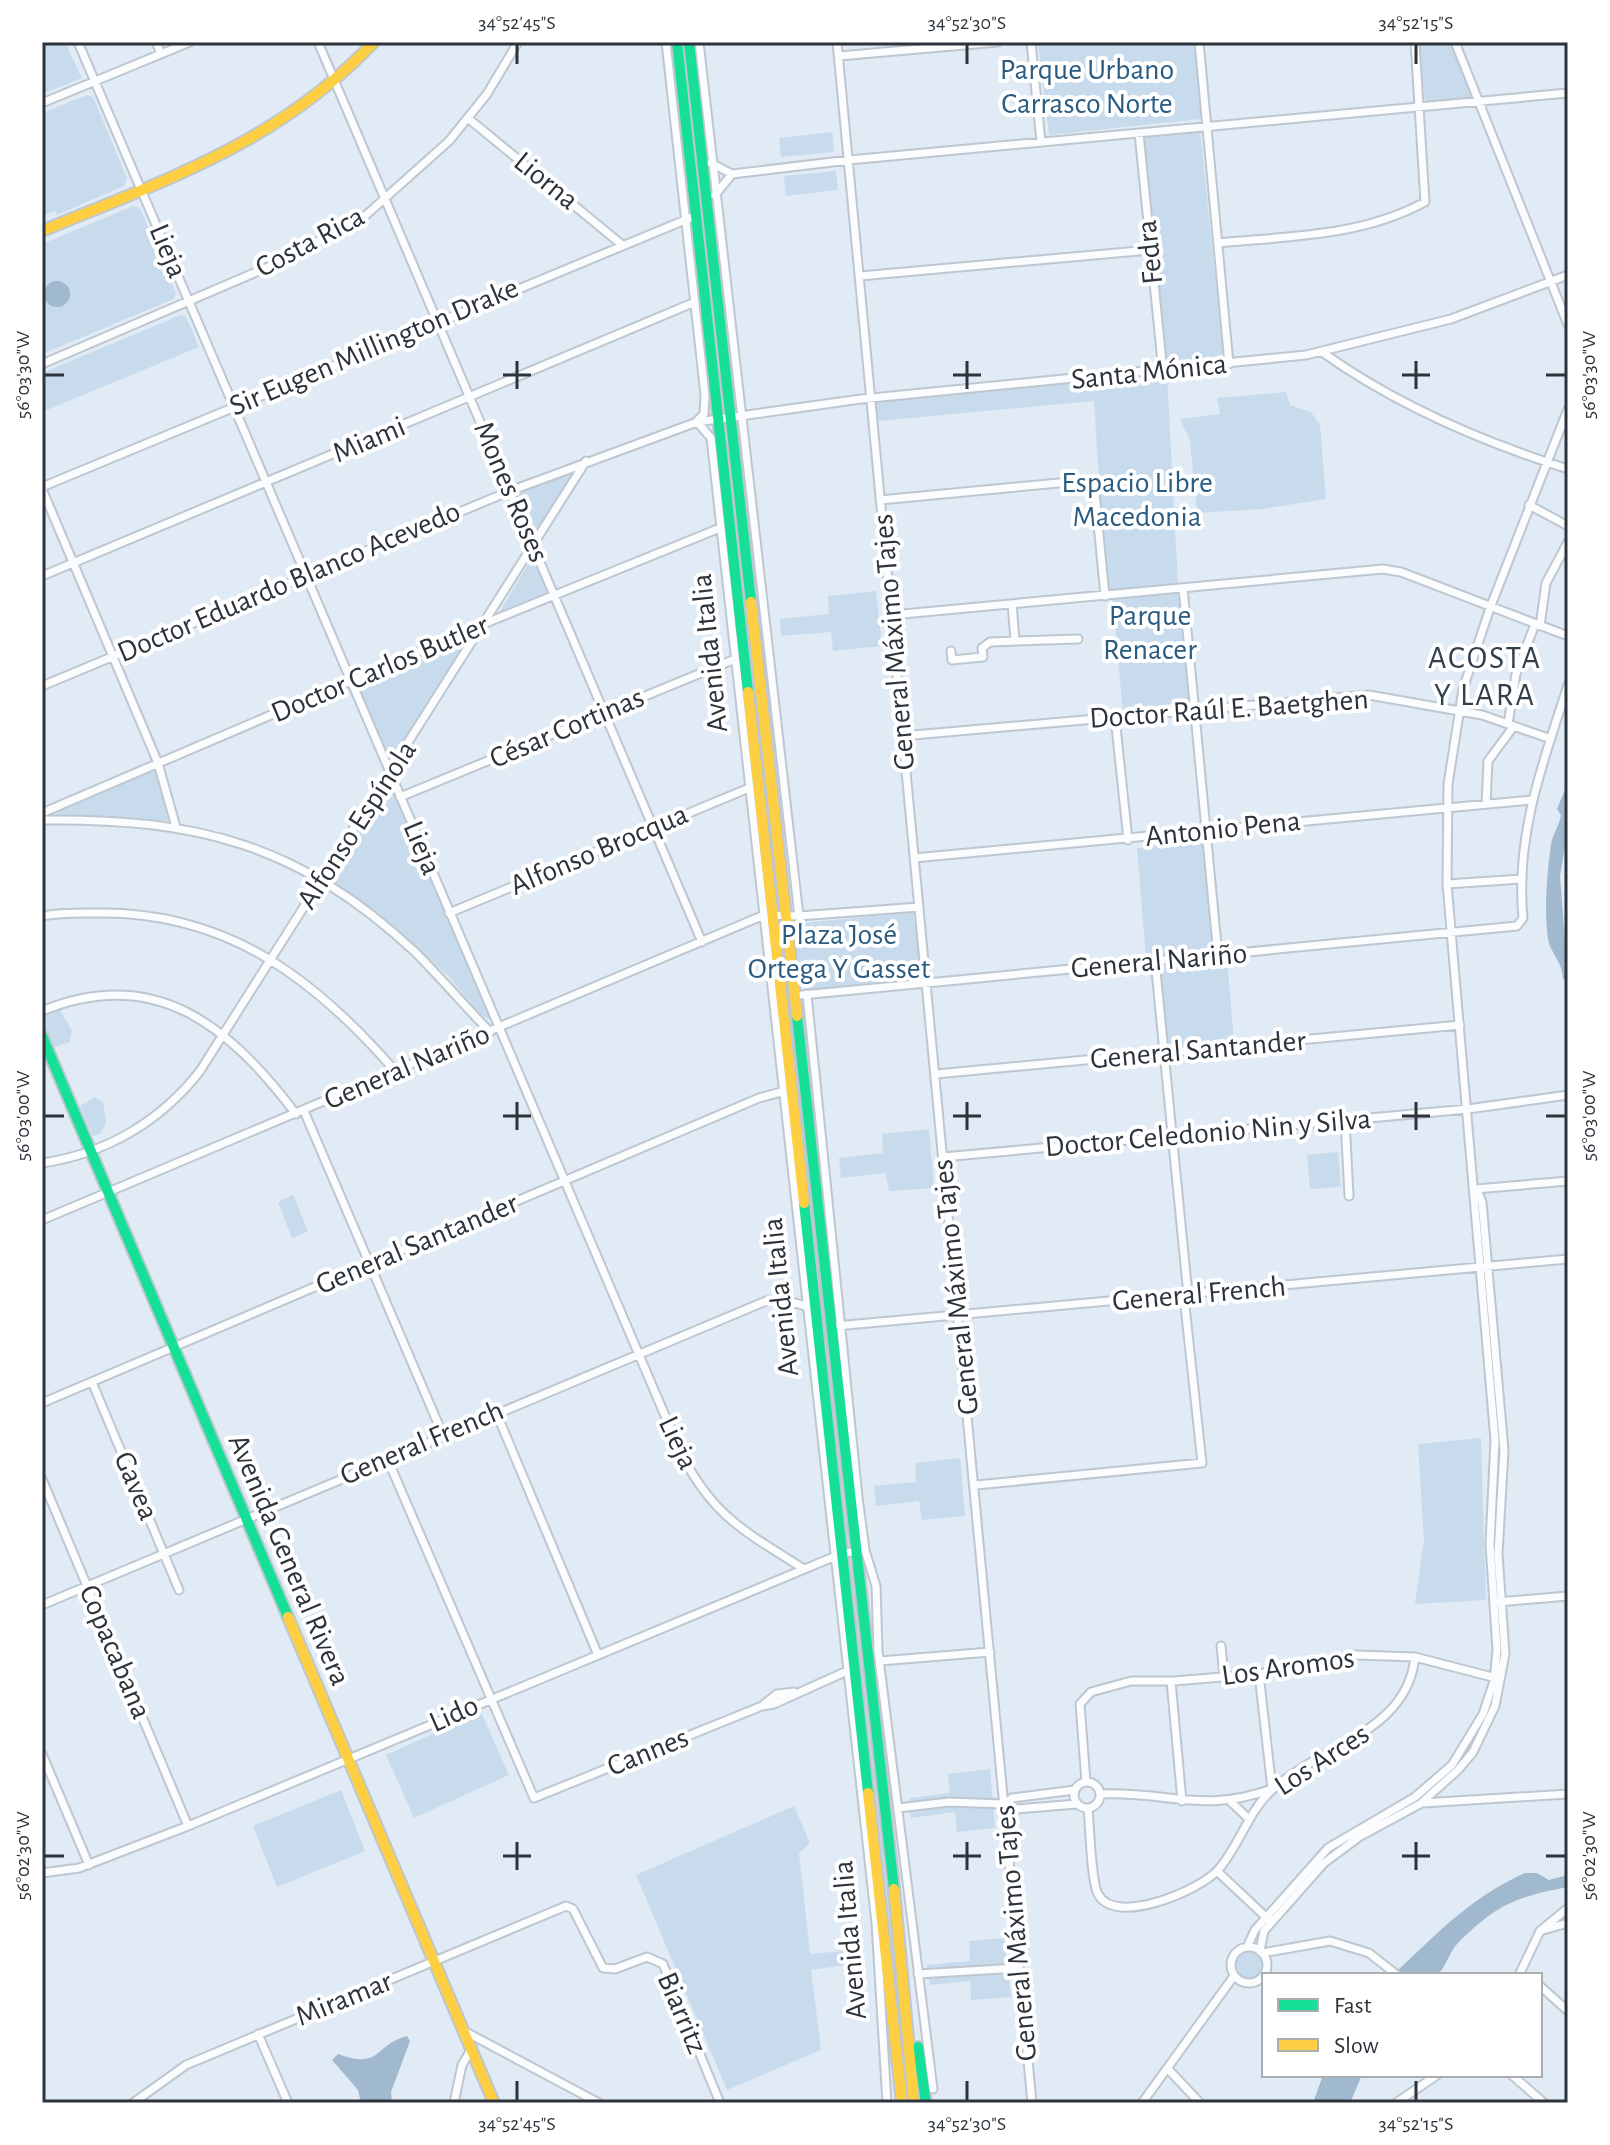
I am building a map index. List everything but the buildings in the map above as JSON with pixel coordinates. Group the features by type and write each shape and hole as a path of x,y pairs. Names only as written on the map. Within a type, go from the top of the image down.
{"main road":[{"path":"42,231 270,131 335,84 374,42"},
{"name":"Avenida Italia","path":"677,42 677,91 690,216 713,368 719,423 720,485 768,914 775,937 788,1092 850,1670 902,2103"},
{"name":"Avenida Italia","path":"689,42 700,96 701,154 759,623 788,935 801,995 910,2033 914,2103"},
{"path":"713,368 724,407 731,415"},
{"path":"719,423 725,426 741,462"},
{"name":"Avenida General Rivera","path":"42,1036 494,2103"},
{"path":"910,2033 918,2043 926,2103"}],"street":[{"name":"Lieja","path":"78,42 681,1453 708,1499 744,1531 804,1569"},
{"path":"156,42 161,54"},
{"path":"42,103 190,42"},
{"name":"Mones Roses","path":"318,42 702,942"},
{"name":"Costa Rica","path":"42,364 334,236 385,201 429,162 469,119 518,42"},
{"name":"Avenida Italia","path":"666,42 677,91"},
{"name":"Avenida Italia","path":"699,42 700,96 716,195 737,384 744,413 741,462"},
{"name":"General Máximo Tajes","path":"837,42 976,1485 1032,2103"},
{"path":"839,56 998,42"},
{"path":"1031,42 1041,142"},
{"path":"1199,42 1229,364"},
{"path":"1218,243 1348,231 1375,225 1425,202 1415,42"},
{"path":"1455,42 1568,325"},
{"path":"701,154 712,164 732,174 849,160 1568,93"},
{"name":"Liorna","path":"469,119 621,244"},
{"name":"Fedra","path":"1139,133 1163,372"},
{"path":"708,211 732,174"},
{"name":"Sir Eugen Millington Drake","path":"42,488 621,244 708,211"},
{"name":"Avenida Italia","path":"690,216 705,395 704,414 697,422 710,434 718,466"},
{"path":"860,276 1150,250"},
{"name":"Santa Mónica","path":"719,423 731,415 744,413 1163,372 1322,352 1451,319 1568,275"},
{"name":"Miami","path":"42,576 695,302"},
{"path":"1322,352 1346,369 1458,429 1568,469"},
{"path":"713,368 726,366"},
{"path":"1142,2103 1234,1976 1231,1960 1239,1950 1247,1947 1331,1857 1440,1788 1473,1752 1491,1718 1505,1654 1498,1602 1504,1450 1474,1206 1476,1189 1447,884 1447,807 1459,709 1468,667 1568,409"},
{"name":"Doctor Eduardo Blanco Acevedo","path":"42,686 305,574 586,461 697,422 719,423"},
{"name":"Alfonso Espínola","path":"42,1163 91,1151 131,1133 165,1108 194,1079 586,461"},
{"path":"718,466 741,462"},
{"path":"880,500 1080,481 1090,484 1095,493 1105,596"},
{"name":"Avenida Italia","path":"720,485 720,528 749,788 768,914 788,1092 806,1306 838,1555"},
{"path":"42,488 158,763 176,827"},
{"path":"1529,505 1568,526"},
{"name":"Doctor Carlos Butler","path":"42,813 486,623 720,528"},
{"path":"1486,804 1488,761 1511,725 1516,674 1538,625 1550,572 1568,542"},
{"path":"892,615 1383,569 1401,572 1568,636"},
{"path":"1183,588 1218,956"},
{"path":"1012,604 1015,643 1078,639"},
{"name":"Avenida Italia","path":"759,623 799,916"},
{"path":"951,651 952,660 983,657 982,648 990,642 1015,640"},
{"name":"César Cortinas","path":"400,797 735,659"},
{"path":"1447,884 1521,879 1531,800 1568,685"},
{"name":"Doctor Raúl E. Baetghen","path":"902,736 1369,695 1459,709 1551,739"},
{"path":"1115,717 1128,840"},
{"name":"Alfonso Brocqua","path":"449,913 749,788"},
{"name":"Antonio Pena","path":"914,858 1531,800"},
{"path":"42,820 176,827 276,855 321,880 412,950 490,1032"},
{"name":"General Nariño","path":"801,995 1451,934 1521,923 1521,879"},
{"path":"768,914 799,916 919,907"},
{"path":"42,916 110,913 155,917 216,933 270,958 341,1011 396,1072"},
{"name":"General Nariño","path":"42,1220 768,914"},
{"path":"775,937 788,935"},
{"path":"976,1485 1202,1463 1185,1306 1188,1295 1174,1136 1155,961"},
{"path":"42,1011 82,997 120,995 181,1009 225,1033 256,1064 300,1112 370,1263 443,1435"},
{"name":"General Santander","path":"936,1074 1460,1025"},
{"name":"General Santander","path":"42,1403 564,1181 788,1092"},
{"name":"Doctor Celedonio Nin y Silva","path":"943,1157 1468,1109 1568,1095"},
{"path":"1345,1120 1349,1196"},
{"path":"1476,1189 1568,1181"},
{"name":"General French","path":"835,1326 960,1317 1568,1259"},
{"name":"General French","path":"42,1605 766,1301 784,1300 806,1306"},
{"name":"Gavea","path":"92,1382 179,1590"},
{"path":"496,1412 598,1655"},
{"path":"387,1458 490,1698"},
{"name":"Copacabana","path":"42,1479 188,1826"},
{"name":"Avenida Italia","path":"860,1551 876,1586 880,1661 933,2089"},
{"name":"Lido","path":"42,1873 89,1865 838,1555 860,1551"},
{"path":"1498,1602 1568,1596"},
{"path":"1221,1646 1224,1676"},
{"path":"880,1661 990,1652"},
{"name":"Los Aromos","path":"1086,1782 1080,1704 1087,1694 1127,1682 1259,1674 1340,1657 1415,1657 1498,1679"},
{"name":"Los Arces","path":"1088,1809 1098,1894 1113,1907 1144,1905 1187,1891 1217,1871 1272,1789 1305,1764 1382,1721 1404,1692 1415,1657"},
{"name":"Cannes","path":"490,1698 534,1798 762,1706 777,1694 796,1691 850,1670"},
{"path":"1101,1794 1231,1802 1272,1789 1259,1674"},
{"path":"1171,1681 1182,1801"},
{"path":"42,1754 89,1865"},
{"path":"898,1808 949,1802 1004,1804 1015,1809 1077,1804 1088,1809 1098,1804 1101,1794 1096,1785 1086,1782 1075,1790 1012,1798 1004,1804"},
{"path":"1075,1790 1077,1804"},
{"path":"1418,1800 1568,1794"},
{"path":"1231,1802 1249,1819"},
{"path":"1217,1871 1269,1920"},
{"name":"Miramar","path":"133,2103 186,2065 563,1907"},
{"name":"Biarritz","path":"563,1907 573,1909 603,1968 615,1969 647,1957 663,1964 720,2103"},
{"path":"1522,1973 1540,1931 1568,1908"},
{"path":"1267,1964 1261,1952 1261,1937 1269,1920"},
{"path":"1540,1931 1568,1923"},
{"path":"1247,1947 1276,1953 1314,1941 1330,1941 1369,1953 1395,1973"},
{"name":"Avenida Italia","path":"882,1952 887,2103"},
{"path":"1264,1973 1276,1953"},
{"path":"918,1974 1019,1968"},
{"path":"1234,1976 1245,1983 1256,1981 1262,1976"},
{"path":"1542,1988 1568,2011"},
{"path":"464,2031 599,2103"},
{"path":"258,2034 288,2103"},
{"path":"454,2103 462,2065 472,2048"},
{"path":"1168,2069 1200,2103"},
{"path":"1396,2103 1434,2077"},
{"path":"1514,2077 1544,2103"},
{"path":"1408,2095 1417,2103"}],"green space":[{"path":"42,42 65,42 82,78 42,94"},
{"name":"Parque Urbano Carrasco Norte","path":"1038,42 1194,42 1201,119 1049,135"},
{"path":"1418,42 1453,42 1472,99 1425,102"},
{"path":"87,95 93,97 127,178 124,186 57,215 55,211 42,216 42,113"},
{"path":"1200,129 1223,353 1220,360 1173,365 1165,356 1144,142 1146,134"},
{"path":"832,132 834,152 781,157 779,138"},
{"path":"836,171 838,190 786,196 784,176"},
{"path":"133,206 140,208 176,293 174,299 42,354 42,244"},
{"path":"181,315 186,317 199,347 42,412 42,373"},
{"name":"Espacio Libre Macedonia","path":"1167,374 1178,585 1113,591 1106,588 1094,401 878,421 876,401"},
{"path":"1286,392 1290,405 1311,412 1320,425 1326,499 1262,509 1197,513 1190,440 1180,419 1220,414 1217,398"},
{"path":"578,467 534,537 518,505 518,493"},
{"path":"732,467 780,905 776,903 729,468"},
{"path":"536,558 547,594 497,616 529,563"},
{"path":"876,591 882,646 833,651 831,632 781,636 780,619 829,614 828,596"},
{"name":"Parque Renacer","path":"1176,592 1181,599 1190,701 1123,712 1112,597"},
{"path":"474,634 391,764 357,683"},
{"path":"153,769 157,771 168,821 56,815 58,809"},
{"path":"386,784 393,785 491,1020 482,1016 450,978 413,944 327,877"},
{"path":"1203,841 1214,947 1206,952 1146,958 1137,848"},
{"name":"Plaza José Ortega Y Gasset","path":"913,912 922,967 918,979 812,990 800,987 794,924"},
{"path":"785,946 850,1539 845,1537 781,948"},
{"path":"1227,958 1234,1042 1171,1047 1167,1042 1161,967"},
{"path":"59,1008 72,1031 70,1042 54,1047 42,1024 42,1016"},
{"path":"95,1097 103,1102 106,1123 100,1134 93,1136 80,1106"},
{"path":"929,1129 934,1188 889,1191 886,1173 841,1178 839,1158 883,1153 882,1134"},
{"path":"1338,1152 1341,1187 1310,1189 1307,1155"},
{"path":"293,1195 308,1231 292,1238 278,1202"},
{"path":"1481,1438 1486,1600 1415,1604 1424,1540 1418,1444"},
{"path":"960,1458 965,1516 922,1520 919,1501 876,1506 874,1486 916,1482 915,1463"},
{"path":"853,1564 902,2011 908,2103 904,2103 848,1566"},
{"path":"481,1712 509,1775 414,1818 386,1755"},
{"path":"990,1769 995,1828 957,1832 955,1812 911,1818 909,1798 950,1793 948,1774"},
{"path":"341,1790 365,1851 277,1887 253,1826"},
{"path":"794,1806 810,1843 799,1853 810,1954 854,1950 854,1964 811,1970 821,2050 727,2090 636,1875"},
{"path":"1004,1938 1011,1997 971,2000 970,1981 930,1985 927,1965 970,1961 969,1941"},
{"path":"1248,1951 1258,1955 1262,1965 1258,1975 1248,1979 1238,1975 1234,1965 1238,1955"}],"shaded area":[{"path":"57,281 66,285 70,294 66,303 57,307 48,303 44,294 48,285"},
{"path":"1568,782 1568,828 1560,876 1568,981 1563,979 1549,944 1546,903 1551,844 1561,815 1557,809"},
{"path":"1525,1873 1537,1873 1549,1880 1568,1875 1568,1887 1507,1904 1484,1920 1458,1943 1438,1973 1395,1973 1470,1905"},
{"path":"407,2036 410,2041 391,2092 392,2103 361,2103 358,2090 332,2060 338,2054 370,2058"},
{"path":"1322,2077 1361,2077 1350,2103 1313,2103"}],"traffic: fast":[{"path":"677,42 748,692"},
{"path":"689,42 751,602"},
{"path":"797,1016 894,1889"},
{"path":"42,1036 288,1617"},
{"path":"804,1203 868,1793"},
{"path":"918,2047 926,2103"}],"traffic: slow":[{"path":"42,231 177,175 260,132 299,107 374,42"},
{"path":"751,602 797,1016"},
{"path":"748,692 804,1203"},
{"path":"288,1617 494,2103"},
{"path":"868,1793 902,2103"},
{"path":"894,1889 914,2103"}],"district":[{"name":"ACOSTA Y LARA","path":"1485,676"}]}
